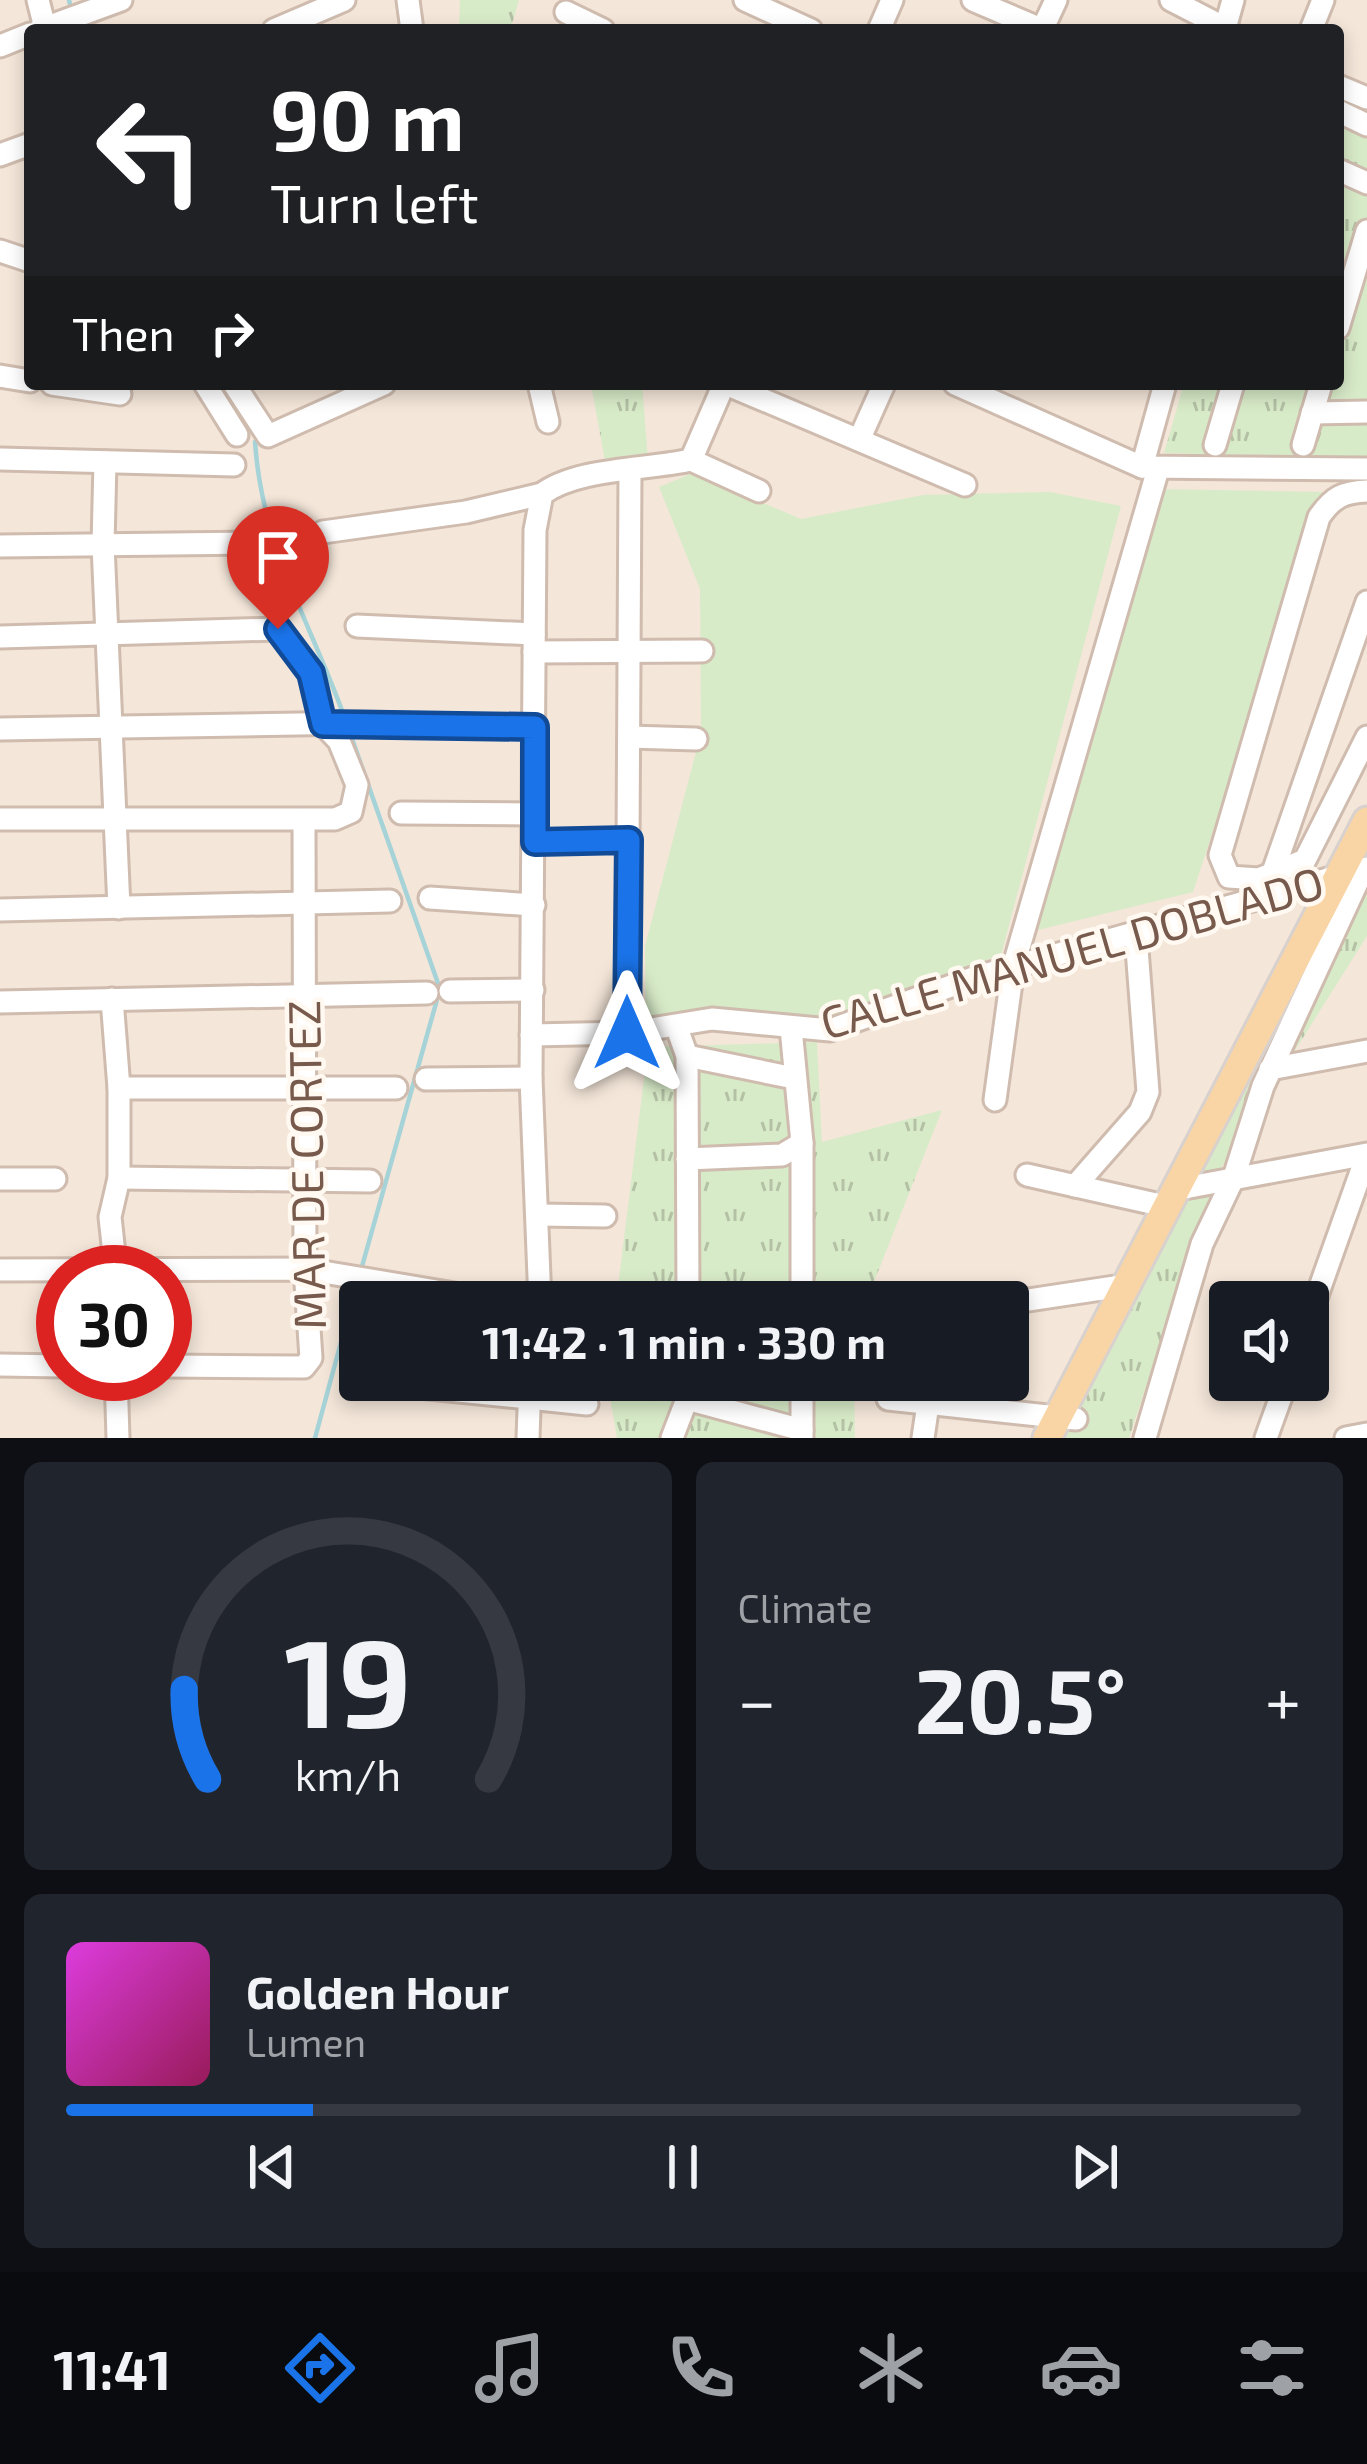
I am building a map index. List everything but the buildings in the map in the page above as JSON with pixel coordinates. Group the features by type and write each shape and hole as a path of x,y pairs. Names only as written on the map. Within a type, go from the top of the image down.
{"main road":[{"path":"1064,1428 1080,1375 1356,873 1367,821"}],"street":[{"path":"284,24 316,6 344,0"},
{"path":"973,0 1028,24"},
{"path":"1171,0 1221,24"},
{"path":"60,24 105,5"},
{"path":"760,10 796,24"},
{"path":"566,13 591,24"},
{"path":"1344,308 1367,231"},
{"path":"93,390 120,394"},
{"path":"210,390 237,434"},
{"path":"238,390 268,436 371,390"},
{"path":"540,390 548,422"},
{"path":"691,460 722,390"},
{"path":"739,390 965,485"},
{"path":"859,440 881,390"},
{"path":"969,390 1150,468 1367,469"},
{"path":"995,1100 1013,968 1150,468 1165,390"},
{"path":"1215,445 1231,390"},
{"path":"1303,445 1319,390"},
{"path":"1312,413 1367,412"},
{"path":"0,459 234,465"},
{"path":"323,532 466,512 542,494 564,478 630,473 691,460 759,490"},
{"path":"105,462 103,544 119,908"},
{"path":"627,1033 630,473"},
{"path":"1367,491 1346,492 1331,500 1319,517 1220,855 1229,877 1263,885 1296,866 1315,846 1367,736"},
{"path":"540,1281 531,1035 535,530 542,494"},
{"path":"0,546 255,543"},
{"path":"1263,885 1367,602"},
{"path":"357,626 534,643 702,651"},
{"path":"0,637 278,629 311,673 339,724 339,741 357,785 351,812 304,821 0,819"},
{"path":"0,729 339,724 535,727"},
{"path":"629,737 696,740"},
{"path":"401,813 536,814"},
{"name":"MAR DE CORTEZ","path":"192,1366 304,1367 311,1358 305,1269 304,821"},
{"path":"535,842 629,840"},
{"path":"1144,1438 1202,1244 1234,1177 1270,1069 1356,873"},
{"name":"CALLE MANUEL DOBLADO","path":"531,1035 627,1033 712,1019 830,1030 1013,968 1136,936 1263,885 1356,873"},
{"path":"430,898 534,905"},
{"path":"0,910 390,901"},
{"path":"1075,1186 1140,1112 1148,1092 1136,936"},
{"path":"0,1002 532,990"},
{"path":"112,999 119,1088 119,1178 110,1217 113,1245"},
{"path":"676,1028 687,1056 688,1281"},
{"path":"783,1028 802,1143 802,1281"},
{"path":"1270,1069 1367,1051"},
{"path":"687,1056 794,1078"},
{"path":"426,1079 531,1078"},
{"path":"119,1088 396,1088"},
{"path":"687,1159 782,1155 802,1143"},
{"path":"1027,1175 1174,1198 1234,1177 1367,1154 1322,1281"},
{"path":"119,1178 370,1181"},
{"path":"0,1179 55,1179"},
{"path":"539,1215 605,1216"},
{"path":"192,1270 305,1269 386,1281"},
{"path":"0,1270 36,1270"},
{"path":"1029,1300 1128,1285"},
{"path":"0,1365 36,1366"},
{"path":"117,1401 118,1438"},
{"path":"528,1438 529,1401"},
{"path":"576,1401 586,1404"},
{"path":"672,1438 684,1401"},
{"path":"716,1401 802,1434 802,1401"},
{"path":"898,1401 1064,1428"},
{"path":"1266,1438 1279,1401"},
{"path":"923,1438 928,1404"},
{"path":"1346,1438 1367,1434"}],"shaded area":[{"path":"0,0 1367,0 1367,1438 0,1438"}],"green space":[{"path":"460,0 519,0 512,24 459,24"},
{"path":"1344,121 1367,131 1367,459 1164,453 1182,390 1344,390"},
{"path":"592,390 642,390 648,459 605,461"},
{"path":"693,473 801,519 923,495 1050,492 1121,506 1001,955 811,1022 646,1021 645,946 701,733 700,589 659,487"},
{"path":"1158,489 1324,492 1193,892 1030,932"},
{"path":"1367,888 1367,936 1216,1176 1129,1438 1056,1438 1337,889"},
{"path":"817,1042 822,1142 942,1110 874,1281 619,1281 648,1047"},
{"path":"611,1401 854,1401 855,1438 617,1438"}],"waterway":[{"path":"69,0 72,13"},
{"path":"255,442 259,480 277,549 344,716"},
{"path":"350,733 440,989 361,1270"},
{"path":"315,1438 339,1350"}],"route":[{"path":"278,629 311,673 323,724 535,727 535,842 629,840 627,1033"}]}
